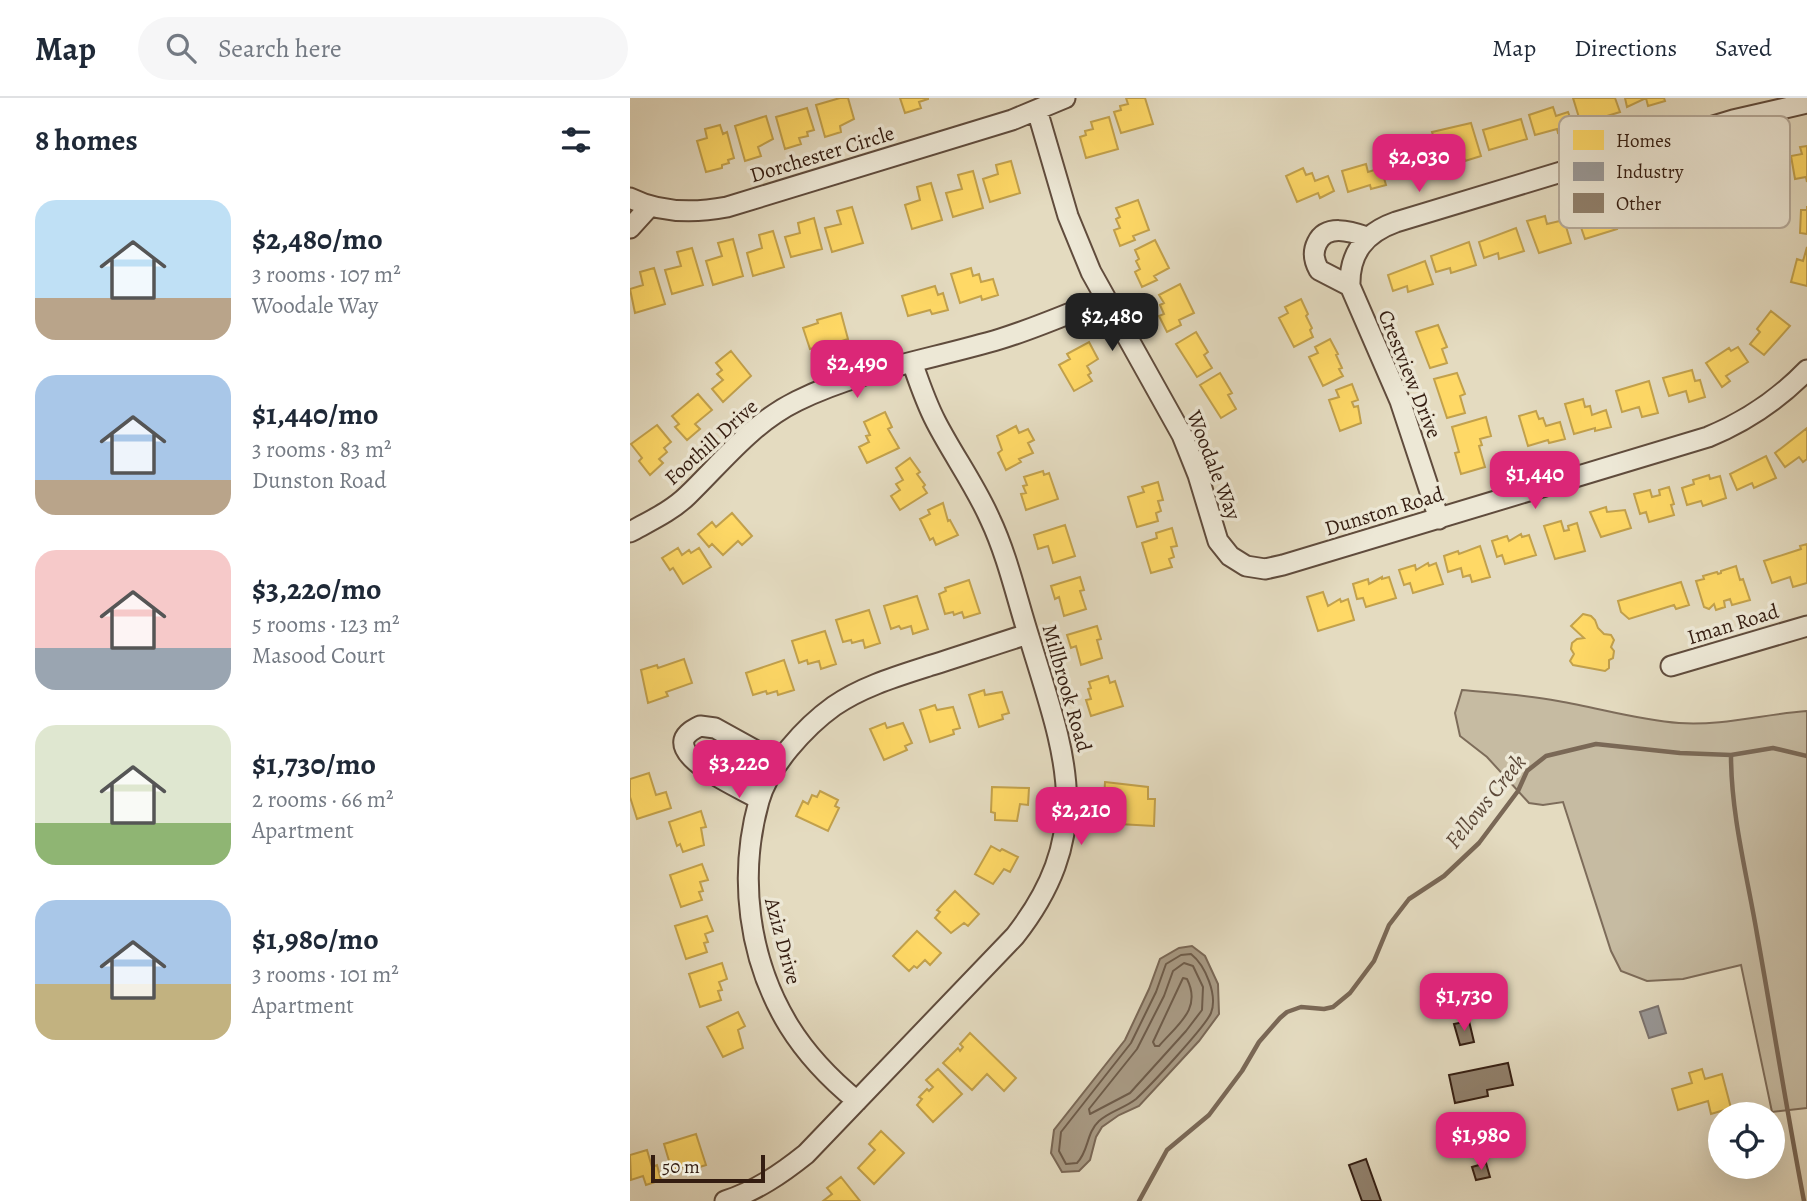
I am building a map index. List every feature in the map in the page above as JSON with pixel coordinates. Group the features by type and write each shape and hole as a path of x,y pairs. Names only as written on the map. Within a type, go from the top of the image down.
{"street":[{"name":"Dorchester Circle","path":"630,198 650,206 690,211 727,207 1037,110 1065,98"},
{"path":"1750,116 1807,103"},
{"name":"Woodale Way","path":"1037,110 1068,216 1091,272 1182,435 1198,475 1218,541 1238,562"},
{"path":"1367,237 1341,231 1321,236 1315,246 1314,257 1319,270 1350,286 1350,271 1357,248 1367,237 1386,225 1559,173"},
{"path":"630,228 650,206"},
{"name":"Crestview Drive","path":"1350,286 1400,401 1439,519"},
{"name":"Foothill Drive","path":"630,532 661,516 687,496 745,438 794,402 833,386 1000,339 1105,299"},
{"name":"Millbrook Road","path":"725,1201 778,1177 806,1154 1014,936 1037,905 1054,869 1066,821 1066,770 1058,732 991,520 935,421 912,362"},
{"name":"Dunston Road","path":"1238,562 1256,569 1265,569 1719,433 1766,407 1807,370"},
{"name":"Iman Road","path":"1671,666 1807,626"},
{"name":"Aziz Drive","path":"857,1101 826,1074 799,1042 778,1007 763,968 750,917 747,880 750,842 759,799 778,763 814,722 857,692 892,677 1028,634"},
{"path":"759,799 693,761 685,751 684,740 689,732 700,726 715,728 778,763"}],"shaded area":[{"path":"1462,690 1546,699 1679,723 1712,723 1807,711 1807,1108 1785,1111 1785,1102 1770,1102 1741,965 1683,979 1647,981 1621,971 1611,951 1563,802 1543,805 1529,803 1487,757 1460,736 1455,713"}],"water":[{"path":"1192,946 1205,956 1218,984 1219,1014 1199,1041 1139,1106 1102,1127 1096,1137 1090,1160 1079,1171 1062,1172 1051,1153 1054,1130 1125,1040 1160,959 1179,948"}],"building: Homes":[{"path":"848,98 854,119 840,126 841,132 825,137 816,105"},
{"path":"900,98 928,99 919,102 921,108 905,113"},
{"path":"1126,98 1145,98 1153,124 1121,133 1114,112 1121,110 1120,106 1128,104"},
{"path":"1573,98 1615,98 1620,112 1607,116 1579,116"},
{"path":"1625,98 1646,98 1627,107"},
{"path":"1646,98 1664,98 1665,101 1648,106"},
{"path":"1553,107 1556,116 1568,112 1570,116 1559,116 1559,133 1557,129 1535,135 1529,115"},
{"path":"807,108 814,130 807,132 808,136 799,138 801,144 785,149 776,117"},
{"path":"766,116 773,139 758,147 761,156 745,161 735,126"},
{"path":"1109,117 1118,149 1086,158 1080,137 1086,135 1085,131 1093,129 1091,122"},
{"path":"1521,119 1527,139 1489,150 1483,130"},
{"path":"1471,123 1481,156 1465,161 1461,148 1458,149 1460,154 1441,159 1432,132"},
{"path":"720,125 723,134 727,132 734,158 722,165 722,168 706,172 697,141 707,138 705,129"},
{"path":"1807,146 1807,182 1806,177 1795,179 1791,156 1802,154 1800,147"},
{"path":"1414,149 1416,158 1429,154 1434,170 1419,175 1418,171 1396,177 1389,157"},
{"path":"1011,161 1020,193 990,202 983,179 998,174 996,165"},
{"path":"1366,164 1368,172 1381,168 1386,185 1371,189 1370,185 1348,192 1342,171"},
{"path":"1303,168 1306,175 1312,173 1315,181 1328,176 1334,191 1320,198 1318,193 1297,202 1286,176"},
{"path":"973,171 983,208 953,217 946,193 962,189 958,175"},
{"path":"931,183 942,220 912,229 905,205 920,200 917,187"},
{"path":"1138,200 1149,230 1133,236 1135,240 1120,246 1114,230 1120,228 1116,219 1120,217 1116,208"},
{"path":"852,207 863,243 832,252 825,228 841,224 837,211"},
{"path":"1801,210 1807,210 1807,234 1800,233"},
{"path":"1545,216 1547,224 1559,221 1559,228 1566,228 1571,243 1539,253 1527,221"},
{"path":"814,218 822,249 791,257 785,237 800,233 798,223"},
{"path":"1516,228 1524,251 1499,259 1498,253 1484,258 1479,242"},
{"path":"1581,228 1617,228 1617,229 1585,239"},
{"path":"773,231 784,267 753,276 747,253 762,248 759,235"},
{"path":"733,239 743,276 713,285 706,261 722,256 718,243"},
{"path":"1155,240 1169,268 1154,276 1157,280 1142,287 1135,272 1140,269 1135,250"},
{"path":"1469,242 1476,265 1451,273 1450,268 1436,272 1431,256"},
{"path":"1807,247 1807,286 1791,282 1797,259 1803,261"},
{"path":"692,248 703,285 672,294 665,270 681,266 677,252"},
{"path":"1425,261 1433,284 1408,292 1407,286 1393,291 1388,275"},
{"path":"654,268 665,304 635,313 630,289 643,285 640,272"},
{"path":"971,268 973,276 979,274 981,282 993,279 998,295 982,300 981,296 960,303 951,274"},
{"path":"1180,284 1194,313 1179,320 1181,325 1167,332 1159,316 1164,314 1160,305 1164,303 1159,295"},
{"path":"935,286 938,295 943,293 948,310 932,314 930,310 908,316 902,296"},
{"path":"1301,299 1308,314 1306,316 1313,337 1294,347 1279,318 1288,313 1285,307"},
{"path":"1771,311 1790,326 1764,355 1750,344 1760,332 1757,329"},
{"path":"841,313 848,339 842,341 843,344 823,350 822,346 810,349 803,328 818,323 817,320"},
{"path":"1438,325 1447,347 1442,349 1447,363 1430,368 1416,332"},
{"path":"1196,332 1208,352 1204,355 1212,368 1197,377 1176,344"},
{"path":"1330,339 1338,354 1336,355 1342,368 1339,369 1343,376 1323,386 1309,357 1318,353 1315,347"},
{"path":"1089,342 1098,359 1087,366 1092,381 1074,391 1059,365 1070,359 1067,354"},
{"path":"1738,347 1748,362 1726,376 1730,381 1722,387 1706,363 1729,348 1731,351"},
{"path":"731,351 751,376 723,402 712,389 723,380 717,374 722,370 716,363"},
{"path":"1692,370 1695,381 1700,380 1705,397 1689,402 1686,391 1669,396 1663,378"},
{"path":"1220,373 1232,393 1228,395 1236,409 1221,418 1200,385"},
{"path":"1457,373 1465,394 1460,396 1465,413 1447,418 1434,379"},
{"path":"1649,381 1658,413 1642,417 1639,407 1622,412 1616,391"},
{"path":"1352,384 1358,400 1352,402 1354,407 1358,406 1361,423 1340,431 1329,400 1339,397 1336,390"},
{"path":"698,394 712,410 695,424 700,429 687,440 675,427 679,424 672,416"},
{"path":"1583,399 1585,407 1590,406 1592,415 1606,410 1611,427 1574,434 1565,404"},
{"path":"1536,411 1546,426 1560,422 1565,439 1549,443 1548,440 1528,446 1519,416"},
{"path":"885,412 892,427 888,429 899,448 867,463 859,447 869,442 866,436 870,435 864,422"},
{"path":"1486,417 1491,436 1480,439 1482,445 1479,446 1485,467 1461,474 1455,453 1459,452 1452,427"},
{"path":"657,425 671,442 664,448 667,452 659,459 663,463 650,475 631,444"},
{"path":"1016,426 1019,433 1028,429 1034,440 1028,443 1033,453 1019,459 1021,462 1006,470 998,453 1002,450 997,436"},
{"path":"1807,428 1807,459 1803,462 1799,457 1785,467 1775,453"},
{"path":"1766,456 1776,478 1754,488 1752,483 1737,490 1730,474"},
{"path":"910,458 920,472 917,474 927,493 900,510 891,496 900,490 896,484 903,480 896,468"},
{"path":"1043,471 1044,475 1049,473 1058,499 1026,510 1021,494 1026,493 1023,486 1027,485 1024,477"},
{"path":"1709,475 1710,479 1720,476 1726,498 1703,506 1701,501 1687,505 1682,488 1694,484 1693,480"},
{"path":"1158,482 1163,500 1158,501 1161,511 1156,513 1158,521 1137,527 1128,497 1144,492 1142,487"},
{"path":"1669,487 1674,515 1649,522 1646,512 1640,514 1634,494 1650,490 1652,497 1660,495 1659,490"},
{"path":"943,503 948,521 950,520 958,535 936,545 933,538 930,540 920,519 930,514 928,510"},
{"path":"1606,507 1607,512 1625,510 1631,528 1601,537 1590,512"},
{"path":"732,513 752,536 742,545 738,541 723,555 712,544 709,547 698,534 712,522 716,527"},
{"path":"1561,521 1564,531 1569,530 1568,526 1577,523 1585,551 1555,559 1544,526"},
{"path":"1065,525 1075,556 1053,563 1048,546 1038,549 1034,535"},
{"path":"1172,528 1177,546 1171,547 1174,557 1169,559 1172,567 1151,573 1142,543 1157,538 1156,533"},
{"path":"1521,534 1522,537 1529,535 1536,555 1505,564 1502,555 1497,557 1492,541 1507,536 1509,541"},
{"path":"1807,544 1807,583 1793,587 1790,577 1772,583 1764,561 1801,549 1800,546"},
{"path":"1480,546 1490,577 1472,582 1470,575 1463,577 1461,568 1448,572 1444,556"},
{"path":"678,548 682,555 699,548 711,567 683,584 673,568 670,570 662,558"},
{"path":"1428,563 1429,566 1436,563 1443,584 1413,593 1410,583 1404,585 1399,570 1415,565 1416,570"},
{"path":"1736,566 1750,600 1732,605 1730,599 1724,601 1725,607 1716,610 1714,604 1709,609 1704,607 1696,581 1704,579 1703,576 1717,572 1718,574"},
{"path":"1080,577 1084,590 1080,591 1086,609 1064,616 1059,597 1055,599 1051,586"},
{"path":"1382,577 1389,577 1396,598 1366,607 1363,598 1357,599 1353,584 1368,579 1369,584"},
{"path":"969,580 980,613 964,618 962,612 945,614 939,594 946,591 945,588"},
{"path":"1681,582 1689,605 1676,609 1674,605 1629,619 1621,612 1618,601"},
{"path":"1323,592 1328,606 1340,599 1341,602 1348,599 1354,620 1318,631 1307,597"},
{"path":"917,596 928,629 913,634 911,626 891,629 884,606"},
{"path":"869,610 880,643 865,648 863,640 843,642 836,620"},
{"path":"1583,614 1591,616 1598,628 1604,634 1611,635 1614,640 1611,647 1614,651 1613,658 1609,660 1609,668 1605,671 1573,665 1570,661 1574,654 1572,643 1584,638 1571,626"},
{"path":"1097,626 1101,639 1097,640 1102,658 1081,665 1076,646 1071,648 1067,635"},
{"path":"825,631 836,664 821,669 819,661 808,664 807,660 799,663 792,641"},
{"path":"684,659 692,683 666,692 668,696 648,703 641,670 657,665 658,668"},
{"path":"784,660 794,690 778,695 777,691 767,694 766,691 753,695 746,673"},
{"path":"1108,676 1110,683 1115,681 1123,706 1091,716 1086,700 1091,699 1089,682"},
{"path":"984,690 985,695 1002,692 1009,713 1002,715 1003,719 979,727 969,695"},
{"path":"935,705 937,710 953,707 960,728 953,730 954,734 930,742 920,710"},
{"path":"885,723 887,728 903,723 912,743 905,746 907,750 884,760 870,729"},
{"path":"649,773 656,795 666,792 671,808 637,819 630,797 630,779"},
{"path":"1105,782 1148,787 1148,799 1155,799 1154,826 1119,824 1119,801 1104,800"},
{"path":"992,787 1029,788 1028,805 1020,804 1017,821 995,820 995,813 991,812"},
{"path":"820,791 838,800 835,806 839,808 828,831 796,816 803,801 808,804 812,795 817,797"},
{"path":"701,811 706,827 701,828 704,845 683,852 680,844 677,846 669,822"},
{"path":"991,846 1018,857 1010,872 1004,869 993,884 975,874"},
{"path":"702,864 708,880 700,882 702,900 681,907 670,875"},
{"path":"955,891 979,914 968,926 964,923 951,933 935,918 940,912 937,910"},
{"path":"707,916 713,931 705,934 707,952 686,959 675,926"},
{"path":"917,931 941,953 930,965 925,960 909,971 893,956"},
{"path":"722,963 727,979 719,982 721,1000 700,1007 689,974"},
{"path":"738,1012 745,1026 738,1030 743,1048 723,1057 707,1027"},
{"path":"970,1033 1016,1078 1004,1091 987,1074 972,1090 943,1063 958,1048 960,1051 963,1047 960,1044"},
{"path":"938,1069 962,1094 933,1122 917,1105 922,1099 919,1097 933,1087 926,1080"},
{"path":"1702,1069 1705,1079 1722,1074 1729,1102 1708,1101 1678,1110 1672,1089 1692,1083 1689,1073"},
{"path":"881,1131 904,1153 874,1184 858,1168 875,1150 869,1144"},
{"path":"696,1134 706,1165 690,1170 689,1165 672,1171 664,1144"},
{"path":"647,1150 652,1167 657,1165 661,1180 646,1185 643,1176 631,1180 630,1155"},
{"path":"841,1177 860,1201 823,1201 832,1194 827,1188"}],"building: Industry":[{"path":"1658,1006 1666,1033 1649,1038 1640,1012"}],"building: Other":[{"path":"1469,1021 1474,1042 1460,1045 1454,1024"},
{"path":"1508,1063 1513,1085 1487,1090 1488,1096 1455,1103 1449,1075"},
{"path":"1366,1159 1381,1201 1362,1201 1349,1165"},
{"path":"1486,1163 1490,1177 1476,1180 1472,1167"}],"waterway":[{"name":"Fellows Creek","path":"1139,1201 1167,1150 1209,1115 1242,1071 1259,1042 1280,1018 1301,1007 1333,1007 1350,993 1374,961 1389,925 1409,899 1444,876 1479,843 1518,791 1527,771 1546,756 1596,744 1680,753 1731,755 1773,748 1807,756"},
{"path":"1731,755 1740,845 1804,1201"}]}
